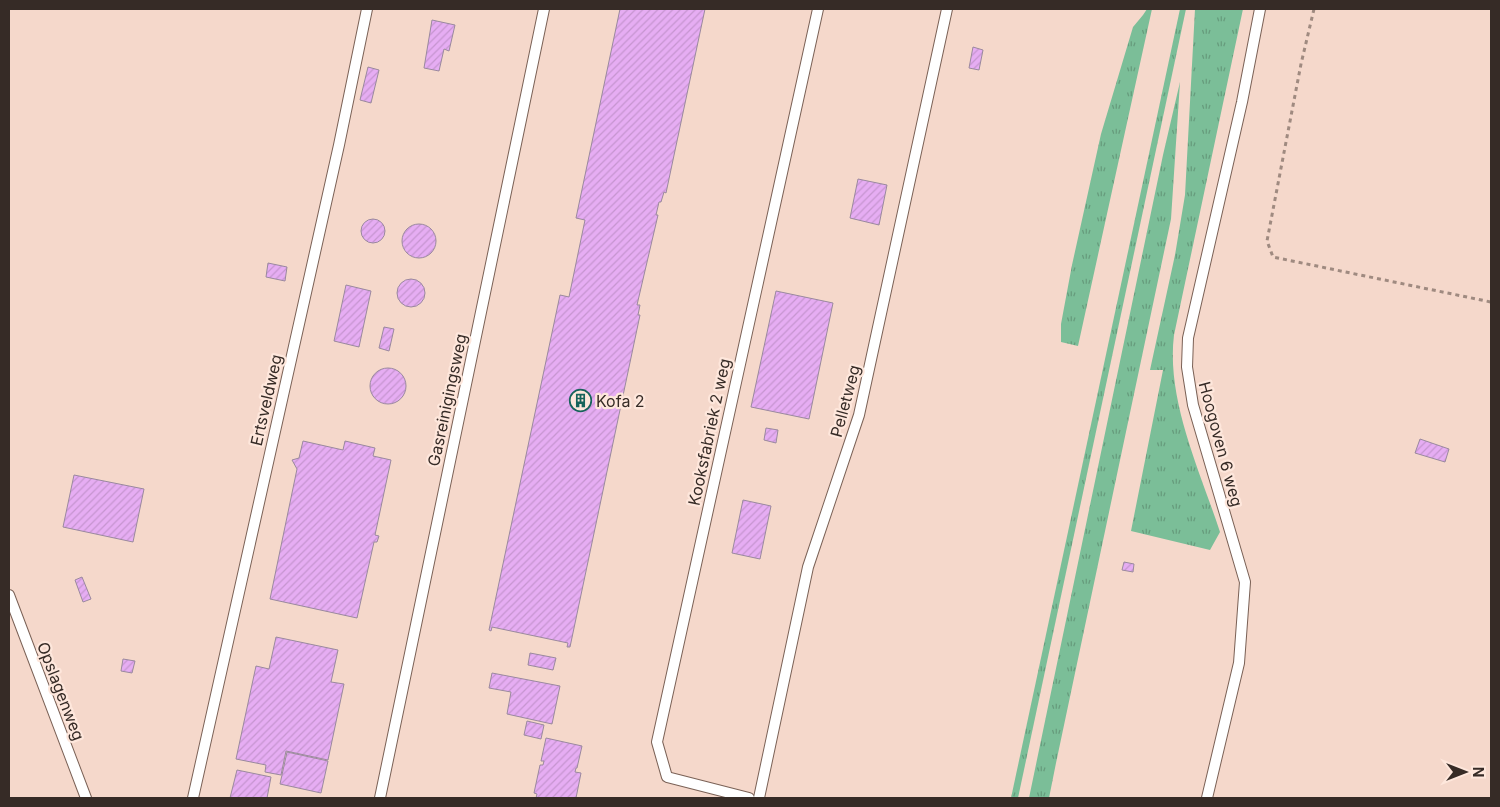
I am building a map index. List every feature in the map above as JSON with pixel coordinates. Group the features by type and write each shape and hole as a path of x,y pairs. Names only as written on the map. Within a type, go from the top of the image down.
{"lane":[{"name":"Ertsveldweg","path":"192,798 337,154 367,9"},
{"name":"Gasreinigingsweg","path":"380,798 544,9"},
{"name":"Kooksfabriek 2 weg","path":"749,798 667,777 657,742 818,9"},
{"name":"Pelletweg","path":"759,798 808,567 859,416 947,9"},
{"name":"Hoogoven 6 weg","path":"1207,798 1238,663 1245,582 1193,405 1187,367 1188,338 1242,102 1260,9"},
{"name":"Opslagenweg","path":"9,595 86,798"}],"path":[{"path":"1314,9 1301,64 1267,241 1273,257 1491,302"}],"green space":[{"path":"1147,9 1152,9 1078,346 1061,342 1061,324 1072,265 1101,134 1133,27"},
{"path":"1180,9 1186,9 1018,798 1011,798"},
{"path":"1195,9 1243,9 1174,335 1175,385 1180,410 1186,435 1220,532 1210,550 1131,531 1163,370 1150,370 1175,255 1185,195"},
{"path":"1180,82 1171,219 1049,798 1029,798 1163,155"}],"building":[{"name":"Kofa 2","path":"620,9 705,9 666,193 664,192 661,202 659,202 656,215 658,215 637,305 640,305 638,315 640,315 570,647 567,647 568,643 492,627 491,631 489,630 560,295 569,297 585,220 576,218"},
{"path":"432,20 455,25 449,51 444,49 439,71 424,68"},
{"path":"973,47 983,50 979,70 969,68"},
{"path":"368,67 379,70 371,103 360,100"},
{"path":"858,179 887,185 879,225 850,218"},
{"path":"373,219 382,222 385,231 382,240 373,243 364,240 361,231 364,222"},
{"path":"419,224 426,225 431,229 435,234 435,248 431,253 426,257 419,258 412,257 407,253 403,248 402,241 403,234 407,229 412,225"},
{"path":"268,263 287,267 285,281 266,277"},
{"path":"411,279 421,283 425,293 421,303 411,307 401,303 397,293 401,283"},
{"path":"346,285 371,291 359,347 334,341"},
{"path":"776,291 833,303 809,419 751,407"},
{"path":"384,327 394,329 389,351 379,348"},
{"path":"388,368 401,373 406,386 401,399 388,404 375,399 370,386 375,373"},
{"path":"766,428 778,430 776,443 764,440"},
{"path":"1420,439 1449,449 1445,462 1415,453"},
{"path":"303,441 343,450 345,441 375,448 373,456 391,460 375,535 379,536 377,542 374,542 357,618 270,599 297,469 292,460 299,458"},
{"path":"74,475 144,489 133,542 63,527"},
{"path":"743,500 771,506 760,559 732,553"},
{"path":"1124,562 1134,564 1133,572 1122,570"},
{"path":"82,577 91,599 83,602 75,580"},
{"path":"276,637 338,650 331,682 344,684 328,760 286,751 281,775 265,772 266,765 236,759 256,666 269,669"},
{"path":"530,653 556,658 553,670 528,665"},
{"path":"123,659 135,661 132,673 121,671"},
{"path":"492,673 560,686 552,724 507,714 511,692 489,688"},
{"path":"527,721 544,725 541,739 524,735"},
{"path":"546,738 582,746 575,772 581,773 576,798 536,798 537,794 534,793 540,765 543,765 544,761 541,761"},
{"path":"287,752 328,761 321,793 280,784"},
{"path":"237,770 271,777 267,798 230,798"}],"place":[{"name":"Kofa 2","path":"580,401"}]}
